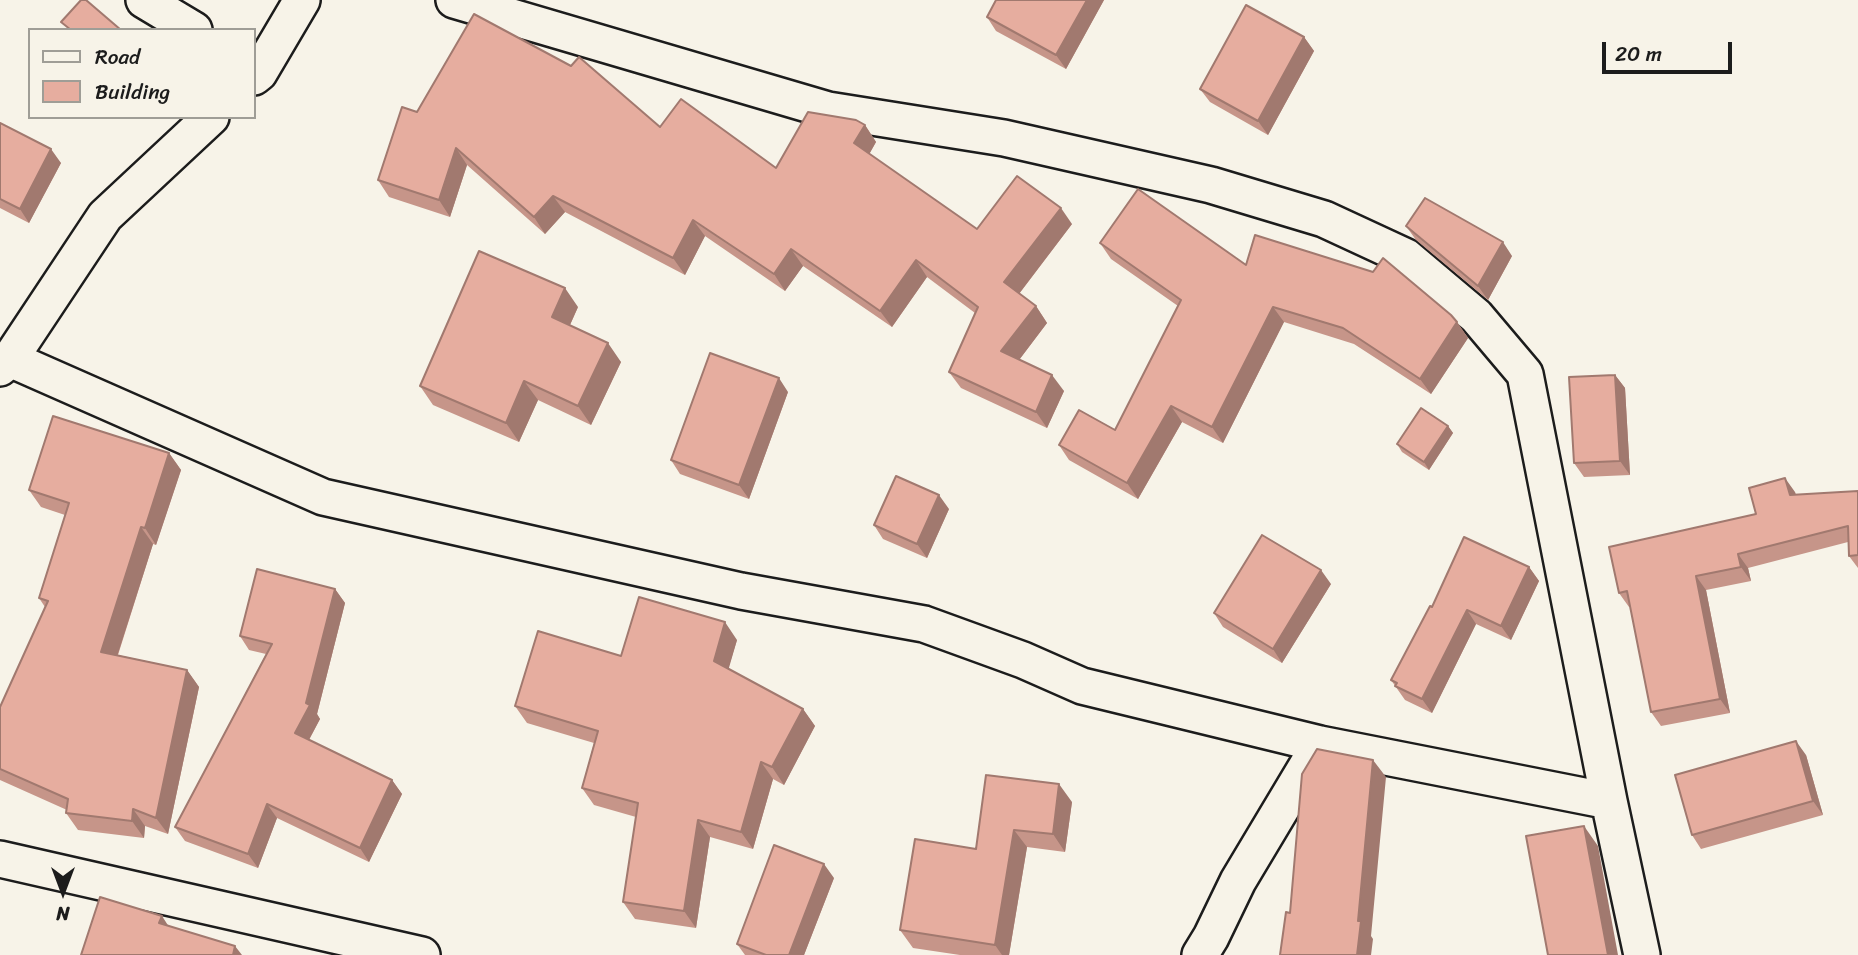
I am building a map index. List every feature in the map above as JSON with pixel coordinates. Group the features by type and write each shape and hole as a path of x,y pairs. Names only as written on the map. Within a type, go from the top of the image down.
{"street":[{"path":"144,0 191,28"},
{"path":"256,71 302,0"},
{"path":"454,0 828,110 1004,138 1212,185 1324,219 1406,257 1476,316 1525,374 1642,955"},
{"path":"209,119 105,216 5,363 323,497 741,591 924,624 1023,660 1082,686 1320,744 1609,801"},
{"path":"1200,955 1212,937 1238,881 1320,744"},
{"path":"0,859 422,955"}],"building":[{"path":"81,0 86,0 119,28 68,28 61,22"},
{"path":"996,0 1087,0 1056,55 987,17"},
{"path":"1246,5 1304,37 1258,121 1200,89"},
{"path":"474,14 571,66 579,57 660,127 681,99 776,168 808,112 856,120 865,125 854,143 977,229 1017,176 1061,208 1004,282 1036,306 1001,351 1052,375 1036,412 949,372 978,307 916,260 880,311 791,249 774,274 693,220 673,258 553,196 534,217 456,148 439,200 378,180 402,107 417,112"},
{"path":"0,123 51,149 20,209 0,199"},
{"path":"1138,189 1246,265 1255,235 1373,272 1383,258 1457,322 1420,379 1343,328 1273,307 1212,427 1171,406 1127,483 1059,445 1079,410 1115,430 1181,300 1100,243"},
{"path":"1425,198 1503,242 1478,286 1406,226"},
{"path":"479,251 565,288 552,317 608,343 578,406 524,381 506,423 420,386"},
{"path":"710,353 779,378 739,485 671,460"},
{"path":"1615,375 1620,461 1574,463 1569,377"},
{"path":"1421,408 1448,426 1424,462 1397,444"},
{"path":"53,416 169,453 145,528 141,527 101,652 187,670 156,818 133,809 132,821 66,813 68,799 0,769 0,707 48,601 39,598 69,503 29,490"},
{"path":"896,476 939,495 917,544 874,525"},
{"path":"1785,478 1790,495 1858,491 1858,555 1849,556 1848,526 1738,554 1741,567 1696,576 1720,699 1651,712 1627,591 1619,593 1609,547 1756,514 1749,488"},
{"path":"1262,535 1321,570 1273,649 1214,613"},
{"path":"1464,537 1529,567 1501,626 1467,610 1422,699 1395,686 1397,683 1391,680 1430,606 1432,607"},
{"path":"257,569 335,589 306,703 310,705 295,733 392,780 360,848 267,804 248,854 175,827 272,644 240,636"},
{"path":"639,597 725,622 714,661 803,709 772,767 761,762 741,832 698,820 684,911 623,902 638,803 582,788 598,731 515,706 538,631 621,656"},
{"path":"1796,741 1813,801 1692,835 1675,775"},
{"path":"1317,749 1373,760 1357,955 1280,955 1286,912 1290,913 1302,774"},
{"path":"986,775 1059,784 1053,834 1014,830 995,945 900,930 915,839 976,849"},
{"path":"1584,826 1608,955 1548,955 1526,836"},
{"path":"774,845 824,864 789,955 766,955 737,944"},
{"path":"100,897 162,916 159,923 235,946 233,955 81,955"}]}
